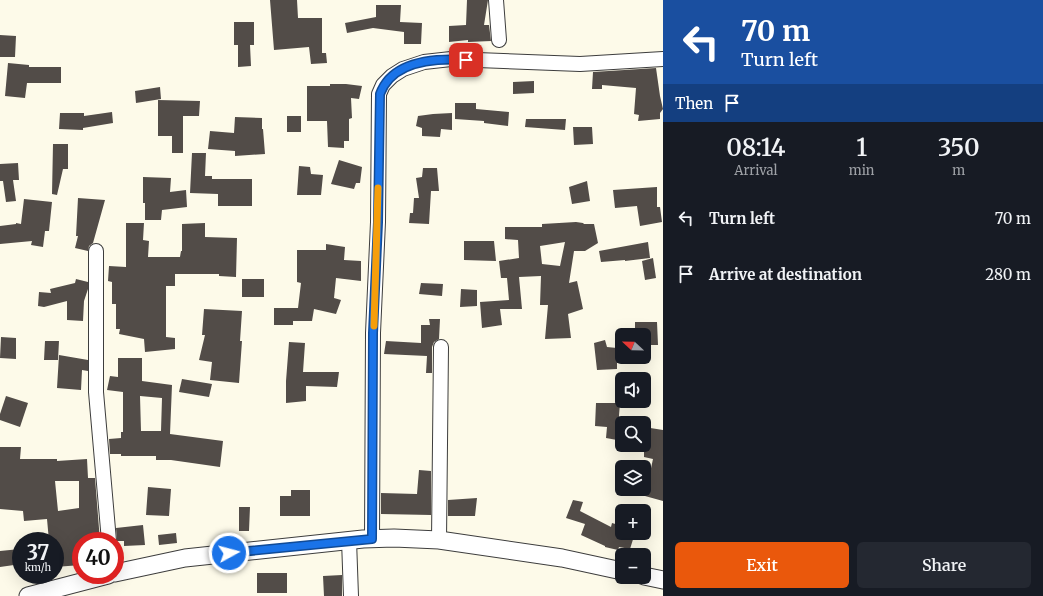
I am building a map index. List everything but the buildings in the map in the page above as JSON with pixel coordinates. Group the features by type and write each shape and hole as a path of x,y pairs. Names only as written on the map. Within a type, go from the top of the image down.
{"street":[{"path":"496,0 499,40"},
{"path":"372,539 373,333 378,222 380,94 383,85 392,76 403,69 424,62 451,59 580,64 663,59"},
{"path":"96,251 96,392 108,532"},
{"path":"439,540 441,348"},
{"path":"124,571 185,558 350,540 372,539 439,540 562,558 615,569"},
{"path":"350,540 351,596"},
{"path":"651,577 663,580"},
{"path":"28,596 74,584"}],"slow traffic":[{"path":"374,326 378,188"}],"route":[{"path":"229,553 372,539 373,333 378,222 380,94 383,85 392,76 403,69 424,62 451,59 466,60"}]}
